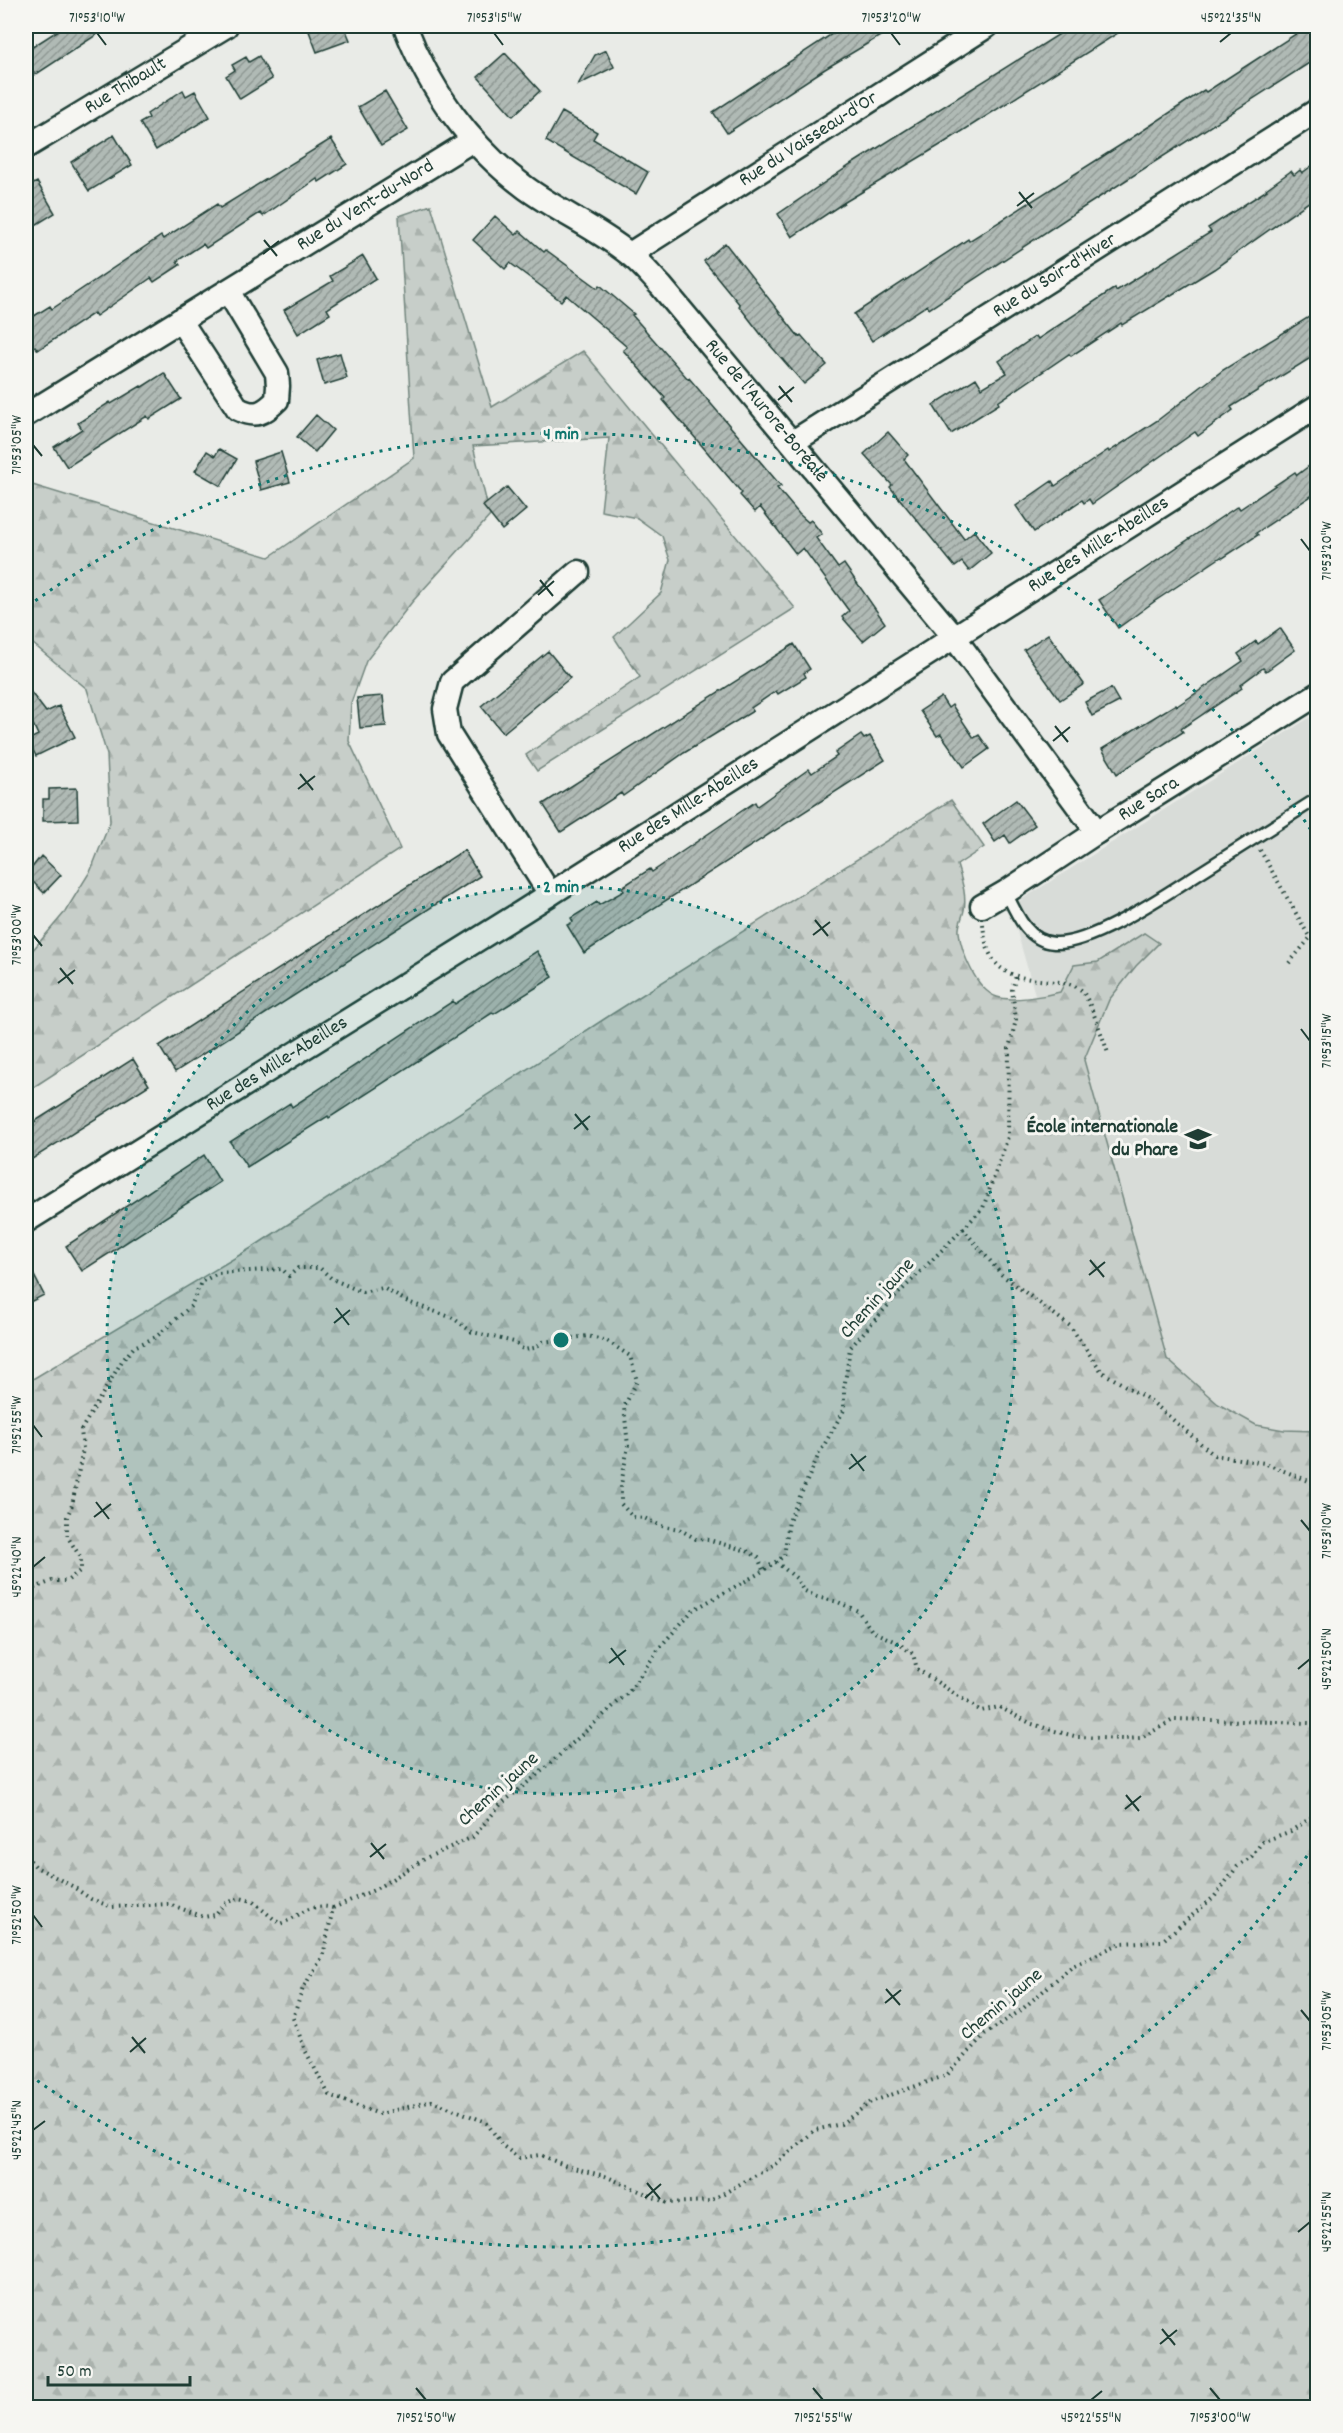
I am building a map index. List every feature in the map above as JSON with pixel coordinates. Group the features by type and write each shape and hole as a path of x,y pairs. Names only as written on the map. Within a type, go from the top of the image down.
{"street":[{"name":"Rue Thibault","path":"26,147 197,33 226,26"},
{"name":"Rue de l'Aurore-Boréale","path":"405,26 428,76 452,113 473,140 499,167 527,189 630,254 661,286 954,637 1097,832"},
{"name":"Rue du Vaisseau-d'Or","path":"630,254 987,26"},
{"name":"Rue du Soir-d'Hiver","path":"793,442 1317,110"},
{"name":"Rue du Vent-du-Nord","path":"26,415 473,140"},
{"path":"180,320 238,409 250,415 260,414 277,400 277,373 228,291"},
{"name":"Rue des Mille-Abeilles","path":"26,1221 550,894 1317,406"},
{"path":"550,894 449,734 445,709 452,682 578,572"},
{"name":"Rue Sara","path":"982,906 1317,694"}],"lane":[{"path":"1006,892 1021,922 1035,937 1053,944 1074,940 1121,921 1317,798"}],"path":[{"path":"1253,839 1311,938"},
{"path":"982,906 985,945 995,963 1023,979 1068,983 1083,991 1108,1053"},
{"path":"1289,963 1317,934"},
{"name":"Chemin jaune","path":"1016,976 1012,990 1017,1020 1008,1048 1008,1137 983,1208 897,1295 850,1348 844,1389 844,1410 819,1454 789,1521 784,1556 693,1610 660,1647 628,1692 543,1770 501,1804 473,1837 428,1857 374,1890 333,1908 323,1956 303,1988 293,2018 305,2050 329,2095 379,2114 432,2101 486,2122 503,2146 519,2158 540,2155 568,2167 605,2176 667,2203 710,2201 774,2165 815,2130 841,2124 871,2102 948,2075 985,2034 1020,2011 1072,1966 1121,1943 1162,1941 1215,1896 1237,1867 1252,1856 1262,1842 1291,1831 1317,1813"},
{"path":"963,1229 1002,1275 1070,1326 1102,1372 1152,1401 1214,1455 1264,1463 1317,1486"},
{"path":"26,1595 27,1591 52,1581 67,1581 81,1570 81,1558 67,1536 67,1517 72,1505 83,1449 81,1430 122,1361 134,1347 156,1337 174,1323 191,1306 201,1282 218,1273 282,1269 289,1276 298,1268 320,1269 332,1279 362,1292 383,1288 408,1302 453,1318 472,1332 514,1342 524,1350 534,1348 543,1342 587,1336 607,1341 630,1356 637,1381 624,1407 628,1446 621,1485 621,1504 633,1516 644,1518 661,1526 679,1529 696,1539 709,1540 747,1551 758,1557 763,1570"},
{"path":"775,1562 796,1578 803,1590 858,1611 872,1631 913,1653 917,1669 981,1711 999,1707 1032,1724 1078,1737 1141,1738 1175,1719 1309,1723 1317,1726"},
{"path":"26,1856 36,1867 91,1899 112,1907 169,1904 204,1917 214,1915 224,1904 240,1898 252,1901 280,1924 296,1918 308,1908 324,1905 333,1908"}],"shaded area":[{"name":"École internationale du Phare","path":"1317,713 1317,1523 1195,1522 1010,907"}],"green space":[{"path":"431,205 492,407 583,351 795,608 537,771 526,755 640,677 614,637 661,593 670,560 662,536 637,518 601,511 609,438 473,446 490,516 412,602 366,661 351,703 349,741 400,849 26,1092 26,958 65,912 91,870 110,822 107,755 87,689 26,638 26,483 269,557 414,458 399,216"},
{"path":"951,800 984,847 957,865 965,898 959,929 960,940 971,969 982,987 989,993 997,997 1019,999 1060,992 1074,965 1098,962 1144,933 1159,943 1136,966 1109,1000 1084,1060 1167,1359 1218,1404 1256,1425 1284,1430 1317,1431 1317,2407 26,2407 26,1383 253,1247 612,1014"}],"building":[{"path":"65,26 110,26 35,75 26,60 26,51"},
{"path":"307,26 344,26 350,40 317,52"},
{"path":"844,26 897,26 825,69 727,133 713,112"},
{"path":"1072,26 1129,26 792,237 778,214 852,164"},
{"path":"1308,26 1317,26 1317,58 929,309 927,305 872,341 854,314 968,239 969,241"},
{"path":"606,50 614,67 578,85 595,55"},
{"path":"505,53 540,91 513,116 478,77"},
{"path":"259,56 272,79 240,99 226,76 235,70 232,65 246,57 249,62"},
{"path":"183,90 186,96 195,91 210,117 156,150 140,123 149,118 147,114"},
{"path":"385,91 408,130 381,146 358,107"},
{"path":"562,112 597,132 593,139 648,172 636,194 546,141"},
{"path":"114,135 132,165 89,191 71,162"},
{"path":"331,139 347,164 319,182 317,179 263,216 260,213 206,248 203,244 177,261 180,265 154,282 151,278 96,316 94,313 38,350 35,346 26,352 26,321 50,306 52,309 161,236 163,239 217,204 220,208"},
{"path":"1317,162 1317,196 1214,269 1122,325 1121,323 1071,356 1069,354 998,402 999,404 951,434 933,405 976,378 982,388 1007,373 999,361 1036,336 1038,339 1115,288 1116,291 1211,232 1208,228 1267,190 1291,171 1294,175 1300,170 1302,173"},
{"path":"37,182 55,213 26,231 26,188"},
{"path":"495,216 516,235 520,231 544,252 546,250 598,288 600,285 634,314 632,315 781,486 777,488 799,514 808,522 811,520 822,534 816,538 838,568 844,564 885,623 863,641 842,617 849,611 803,548 796,554 760,507 755,512 740,495 742,493 623,350 627,347 566,295 561,301 510,263 505,269 473,240"},
{"path":"725,243 799,337 801,335 827,365 804,384 763,337 704,261"},
{"path":"363,256 376,278 327,309 330,314 298,334 284,310 333,281 330,276"},
{"path":"1317,312 1317,354 1231,407 1233,410 1198,436 1195,432 1092,504 1089,499 1084,503 1082,500 1034,532 1016,506 1052,481 1055,486 1108,450 1109,452 1158,420 1223,370"},
{"path":"340,353 347,378 324,385 317,360"},
{"path":"164,373 181,399 149,419 147,416 67,467 54,447 82,429 78,423 110,402 111,404"},
{"path":"316,415 333,430 315,452 297,437"},
{"path":"888,432 908,455 904,459 964,539 974,531 991,553 969,571 962,562 955,567 890,487 892,485 864,454"},
{"path":"219,449 237,459 221,486 195,471 207,451 215,456"},
{"path":"281,452 290,482 261,490 253,461"},
{"path":"1317,460 1317,492 1256,533 1258,535 1223,558 1221,557 1118,628 1099,600 1238,506 1240,509 1295,472 1297,475"},
{"path":"507,487 526,510 502,530 483,506"},
{"path":"1280,628 1295,650 1266,671 1263,668 1240,685 1242,688 1181,729 1183,732 1117,774 1102,749 1176,704 1177,706 1243,661 1238,654 1256,641 1258,644"},
{"path":"1048,634 1084,684 1060,700 1024,650"},
{"path":"794,644 810,669 804,673 806,677 778,694 776,691 751,708 753,711 684,753 623,796 621,793 561,832 543,804"},
{"path":"548,651 570,678 503,733 481,706"},
{"path":"26,686 46,712 59,706 75,737 36,756 28,740 38,735 26,709"},
{"path":"1111,688 1119,702 1092,716 1085,702"},
{"path":"383,696 386,726 360,728 357,698"},
{"path":"941,697 948,708 952,705 974,738 979,735 989,749 964,767 941,734 937,736 920,711"},
{"path":"861,735 864,739 870,736 885,760 584,953 567,925 573,922 571,918 597,902 599,905 624,891 622,887 650,869 652,872 755,802 757,806 809,769 812,773 837,756 835,753"},
{"path":"77,788 78,820 43,821 43,799 49,799 49,789"},
{"path":"1016,800 1035,825 1010,843 1005,835 995,842 983,824"},
{"path":"464,850 480,876 175,1072 159,1046"},
{"path":"41,856 61,875 44,893 26,875"},
{"path":"537,951 553,977 247,1167 230,1142 290,1103 292,1107 453,1001 455,1004"},
{"path":"133,1059 149,1085 26,1163 26,1127"},
{"path":"204,1155 220,1182 82,1271 66,1246"},
{"path":"26,1260 44,1295 26,1304"}],"place":[{"name":"École internationale du Phare","path":"1198,1139"}]}
